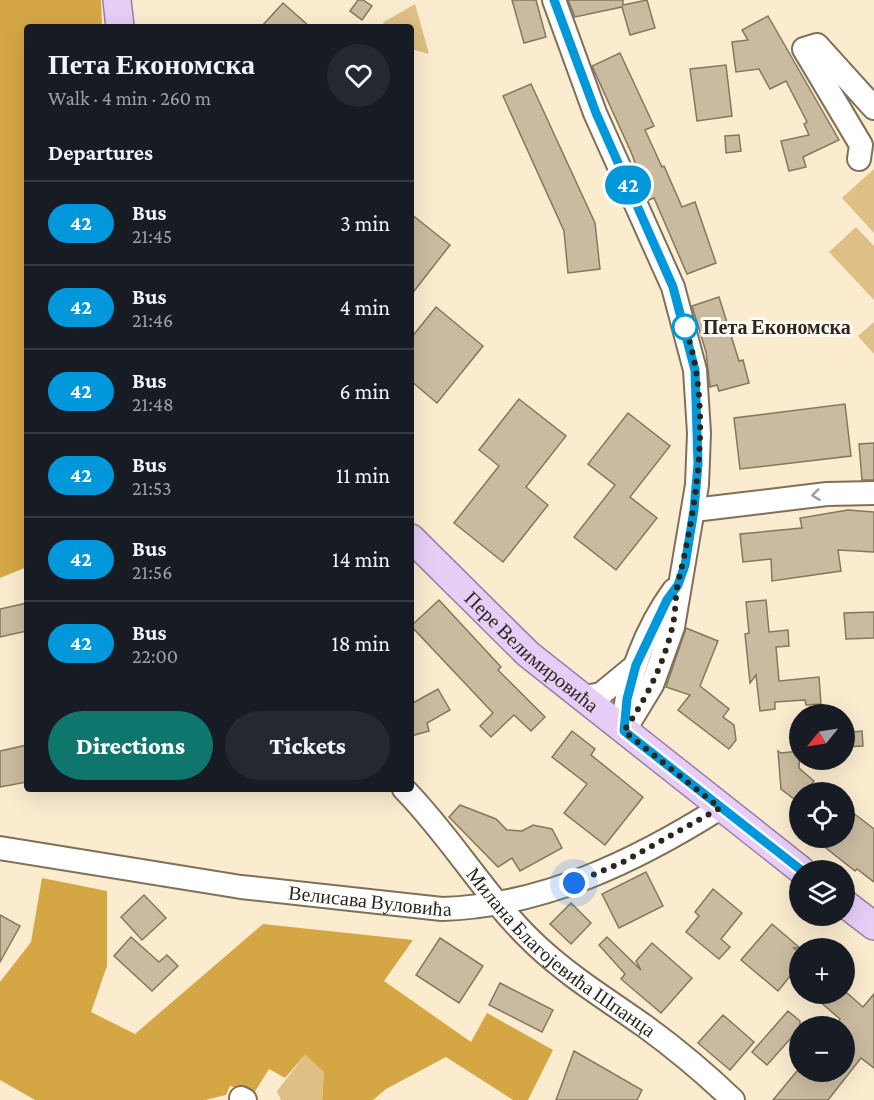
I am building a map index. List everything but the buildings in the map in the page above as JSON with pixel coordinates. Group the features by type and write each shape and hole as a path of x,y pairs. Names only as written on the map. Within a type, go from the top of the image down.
{"main road":[{"path":"117,0 120,24"},
{"name":"Пере Велимировића","path":"414,541 512,638 581,698 789,861"},
{"path":"855,911 874,926"}],"street":[{"path":"554,0 596,113 673,287 686,327 694,363 698,399 698,464 694,510 685,565 678,585 673,627 652,685 624,731"},
{"path":"859,159 861,146 804,49 817,45 874,108"},
{"path":"694,510 827,494 874,493"},
{"path":"624,731 627,699 636,665 667,600 678,585"},
{"path":"581,698 601,694 636,665"},
{"name":"Милана Благојевића Шпанца","path":"407,792 459,852 518,927 573,978 674,1048 733,1100"},
{"name":"Велисава Вуловића","path":"0,848 302,895 442,909 497,903 541,893 588,878 680,832 720,808"}],"shaded area":[{"path":"0,0 101,0 102,24 24,24 24,568 0,578"},
{"path":"415,4 429,54 414,50 414,24 383,24"},
{"path":"874,169 874,233 842,198"},
{"path":"856,227 874,246 874,300 829,252"},
{"path":"874,322 874,354 858,336"},
{"path":"42,878 107,891 107,966 91,1012 135,1034 263,924 413,940 384,981 471,1042 487,1013 553,1050 528,1100 513,1100 446,1057 386,1089 373,1100 322,1100 324,1072 305,1055 285,1078 269,1069 254,1093 230,1086 226,1095 205,1100 35,1100 0,1080 0,982 31,942"},
{"path":"305,1055 324,1072 322,1100 281,1100 277,1091"}],"bus line":[{"name":"42","path":"554,0 572,55 596,113 673,287 690,344 698,399 698,464 694,510 685,565 678,585 658,617 636,665 627,699 624,731 789,861"}],"place":[{"name":"Пета Економска","path":"685,327"}],"route":[{"path":"574,883 623,862 720,808 624,731 652,685 673,627 678,585 685,565 694,510 698,464 698,399 693,357 685,327"}]}
